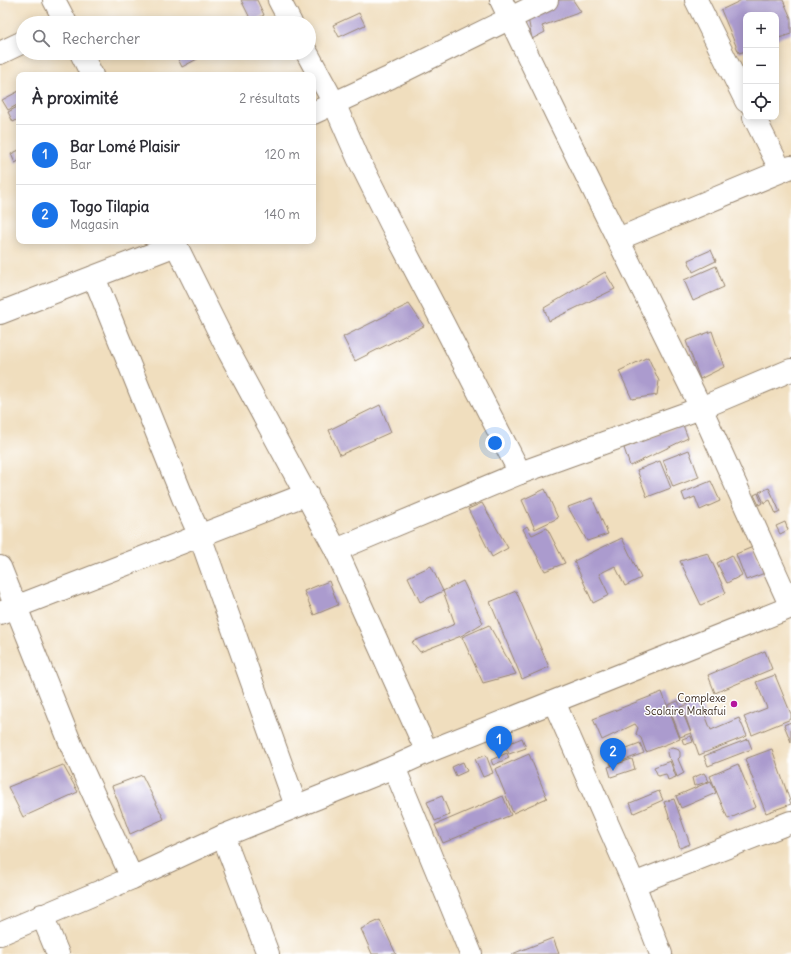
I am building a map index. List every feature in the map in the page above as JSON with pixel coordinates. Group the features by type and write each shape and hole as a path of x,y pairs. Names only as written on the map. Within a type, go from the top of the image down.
{"street":[{"path":"54,0 61,16"},
{"path":"279,0 287,16"},
{"path":"316,112 390,77 506,9 547,0"},
{"path":"696,0 743,95"},
{"path":"0,934 132,878 223,836 394,767 427,752 791,607 701,408 506,9"},
{"path":"0,53 16,45"},
{"path":"84,60 90,72"},
{"path":"311,60 334,103 358,158 390,224 444,323 520,473"},
{"path":"618,239 786,169 756,120"},
{"path":"0,313 173,244"},
{"path":"175,244 229,352 336,550 427,752"},
{"path":"94,276 183,498 200,536 296,806"},
{"path":"336,550 520,473 701,408 791,370"},
{"path":"8,609 307,494"},
{"path":"0,567 8,609 132,878"},
{"path":"554,702 634,884 661,954"},
{"path":"394,767 471,954"},
{"path":"634,884 791,822"},
{"path":"223,836 268,954"},
{"path":"42,915 58,954"}],"building":[{"path":"241,0 257,0 264,15 249,16"},
{"path":"559,0 573,0 581,12 542,26 545,32 532,39 528,18"},
{"path":"742,0 783,0 791,18 791,34 779,38 779,12 743,12 743,52 739,53 721,10"},
{"path":"359,13 365,25 339,37 333,25"},
{"path":"178,60 195,60 182,67"},
{"path":"16,93 16,106 8,110 2,100"},
{"path":"16,108 16,120 13,122 8,112"},
{"path":"16,152 16,162 15,163 11,154"},
{"path":"711,250 716,261 693,272 688,260"},
{"path":"716,266 724,287 693,301 684,280"},
{"path":"605,272 615,289 549,321 544,308"},
{"path":"409,304 424,326 355,361 343,337"},
{"path":"712,331 724,367 700,379 686,341"},
{"path":"648,357 659,381 657,395 632,399 619,371"},
{"path":"380,405 391,432 340,455 329,430"},
{"path":"683,425 688,438 630,466 624,448"},
{"path":"689,450 699,477 673,487 663,460"},
{"path":"660,461 671,488 647,497 637,470"},
{"path":"711,481 720,501 700,510 695,497 685,501 682,493"},
{"path":"769,488 780,512 776,514 770,500 764,503 759,492"},
{"path":"545,489 558,518 535,529 522,500"},
{"path":"758,493 762,503 759,505 754,495"},
{"path":"592,498 608,534 587,541 568,507"},
{"path":"482,503 508,548 492,557 468,509"},
{"path":"785,522 788,530 780,534 776,526"},
{"path":"527,526 532,535 547,528 565,563 545,571 523,529"},
{"path":"622,538 641,578 625,586 615,566 599,574 609,595 593,603 574,561"},
{"path":"753,547 765,573 746,580 736,554"},
{"path":"708,553 726,593 701,605 680,561"},
{"path":"732,555 742,575 727,583 717,563"},
{"path":"431,566 443,591 420,602 408,577"},
{"path":"329,581 338,605 314,615 304,591"},
{"path":"463,581 483,623 461,636 420,652 412,642 455,624 443,591"},
{"path":"516,591 549,667 522,679 490,602"},
{"path":"489,625 516,674 483,683 462,637"},
{"path":"765,651 772,669 715,693 708,675"},
{"path":"775,675 791,714 791,719 752,735 744,717 767,708 756,682"},
{"path":"662,692 680,739 646,752 641,738 636,734 638,728 635,724 602,740 593,719"},
{"path":"699,699 711,730 739,718 747,736 699,755 682,707"},
{"path":"678,701 691,733 680,737 668,705"},
{"path":"791,722 791,742 784,725"},
{"path":"691,736 693,742 684,745 682,739"},
{"path":"522,738 526,748 509,754 505,745"},
{"path":"748,739 752,749 708,766 704,756"},
{"path":"640,743 644,753 611,765 608,755"},
{"path":"672,747 677,748 680,752 680,757 678,759 684,773 677,777 667,753 668,749"},
{"path":"772,749 791,804 766,813 745,759"},
{"path":"507,753 509,758 493,765 491,760"},
{"path":"529,754 547,798 513,813 495,769"},
{"path":"486,755 493,773 483,777 475,759"},
{"path":"632,759 635,769 611,777 608,767"},
{"path":"670,761 676,777 668,780 666,774 658,776 654,767"},
{"path":"463,762 467,771 456,776 452,767"},
{"path":"738,764 756,807 728,819 710,776"},
{"path":"63,765 78,792 23,817 8,787"},
{"path":"704,773 709,781 694,786 692,778"},
{"path":"142,775 164,819 130,834 112,786"},
{"path":"711,781 716,793 681,808 676,796"},
{"path":"659,791 663,800 634,813 630,803"},
{"path":"442,796 450,815 435,821 427,802"},
{"path":"503,796 511,815 443,843 435,825"},
{"path":"674,799 690,844 680,848 664,802"},
{"path":"380,920 396,954 372,954 361,929"},
{"path":"553,938 559,954 512,954"}],"place":[{"name":"Complexe Scolaire Makafui","path":"734,704"},
{"name":"Bar Lomé Plaisir","path":"499,759"},
{"name":"Togo Tilapia","path":"613,771"}]}
